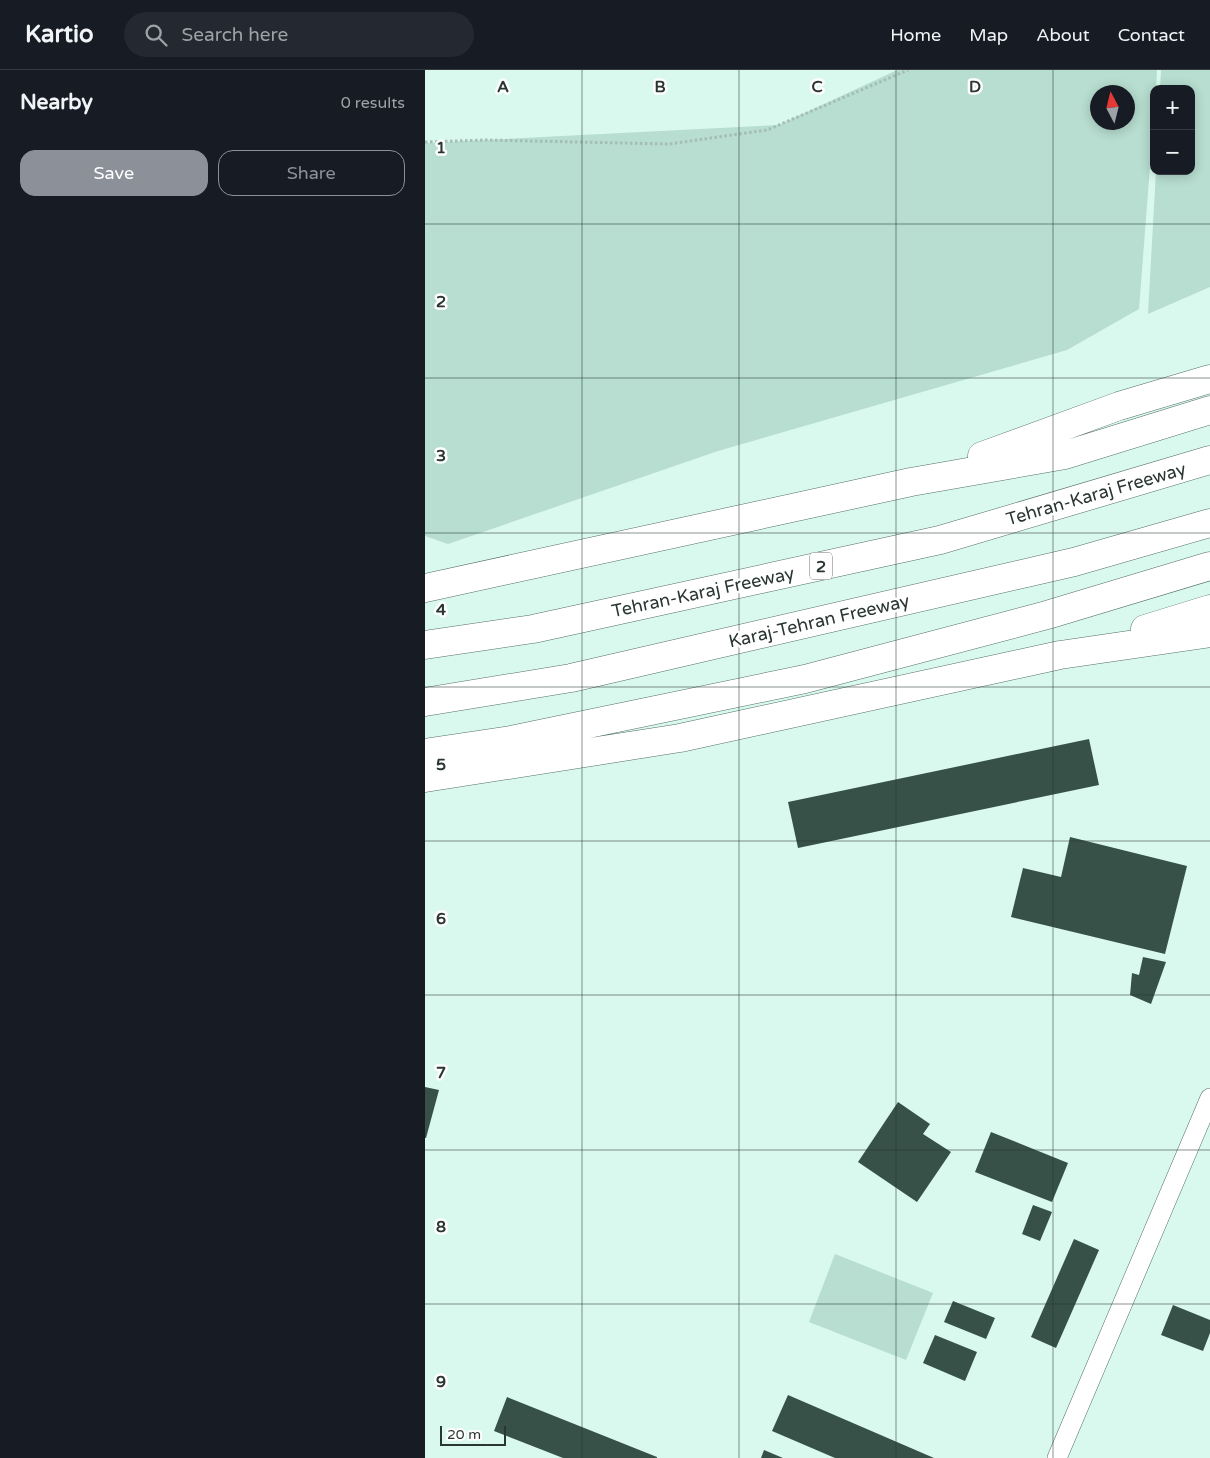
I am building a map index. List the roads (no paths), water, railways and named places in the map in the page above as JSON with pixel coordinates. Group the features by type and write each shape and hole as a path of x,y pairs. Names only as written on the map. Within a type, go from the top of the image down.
{"highway":[{"path":"911,482 1119,406 1205,380"},
{"path":"425,588 911,482 1065,455 1210,410"},
{"name":"Tehran-Karaj Freeway","path":"425,645 533,629 939,540 1210,460"},
{"name":"Karaj-Tehran Freeway","path":"425,702 571,678 1074,562 1210,522"},
{"path":"425,754 511,740 805,679 1047,615 1210,566"},
{"path":"1060,655 1210,609"},
{"path":"425,778 680,738 1060,655 1210,633"}],"street":[{"path":"1057,1458 1210,1098"}]}
